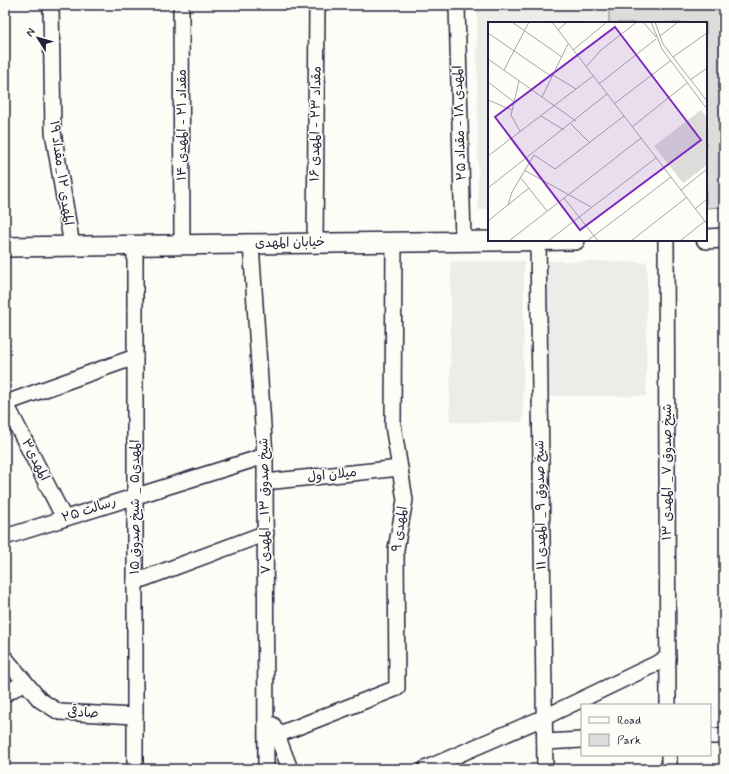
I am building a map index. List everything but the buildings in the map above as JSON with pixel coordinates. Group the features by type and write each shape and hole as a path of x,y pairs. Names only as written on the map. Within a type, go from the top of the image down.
{"street":[{"name":"المهدی ۱۲_مقداد ۱۹","path":"51,5 53,132 72,246"},
{"name":"مقداد ۲۱ - المهدی ۱۴","path":"181,5 182,244"},
{"name":"مقداد ۲۳ - المهدی ۱۶","path":"315,243 317,5"},
{"name":"المهدی ۱۸ - مقداد ۲۵","path":"457,5 464,241"},
{"path":"707,238 724,238"},
{"name":"خیابان المهدی","path":"5,246 488,241"},
{"name":"شیخ صدوق ۹_ المهدی ۱۱","path":"538,241 545,769"},
{"name":"شیخ صدوق ۷_ المهدی ۱۳","path":"666,241 668,704"},
{"name":"المهدی ۹","path":"276,734 397,688 396,550 405,500 393,425 394,242"},
{"name":"شیخ صدوق ۱۳_ المهدی ۷","path":"251,244 265,456 266,769"},
{"name":"المهدی۵ _ شیخ صدوق ۱۵","path":"135,245 135,769"},
{"path":"7,409 135,357"},
{"name":"المهدی۳","path":"7,409 64,518"},
{"name":"رسالت ۲۵","path":"5,537 135,495 265,456"},
{"name":"میلان اول","path":"265,482 400,468"},
{"path":"135,582 266,533"},
{"name":"صادقی","path":"5,658 40,700 59,712 135,716"},
{"path":"425,769 544,717 668,658"},
{"path":"5,694 26,682"},
{"path":"266,710 290,769"},
{"path":"711,736 724,736"},
{"path":"545,742 581,740"},
{"path":"669,756 669,769"}],"shaded area":[{"path":"477,5 609,5 609,22 488,22 488,209 478,210"},
{"path":"451,261 524,261 523,422 450,422"},
{"path":"544,261 647,262 646,396 543,396"}],"green space":[{"path":"609,5 724,5 724,207 707,208 707,22 609,22"}]}
